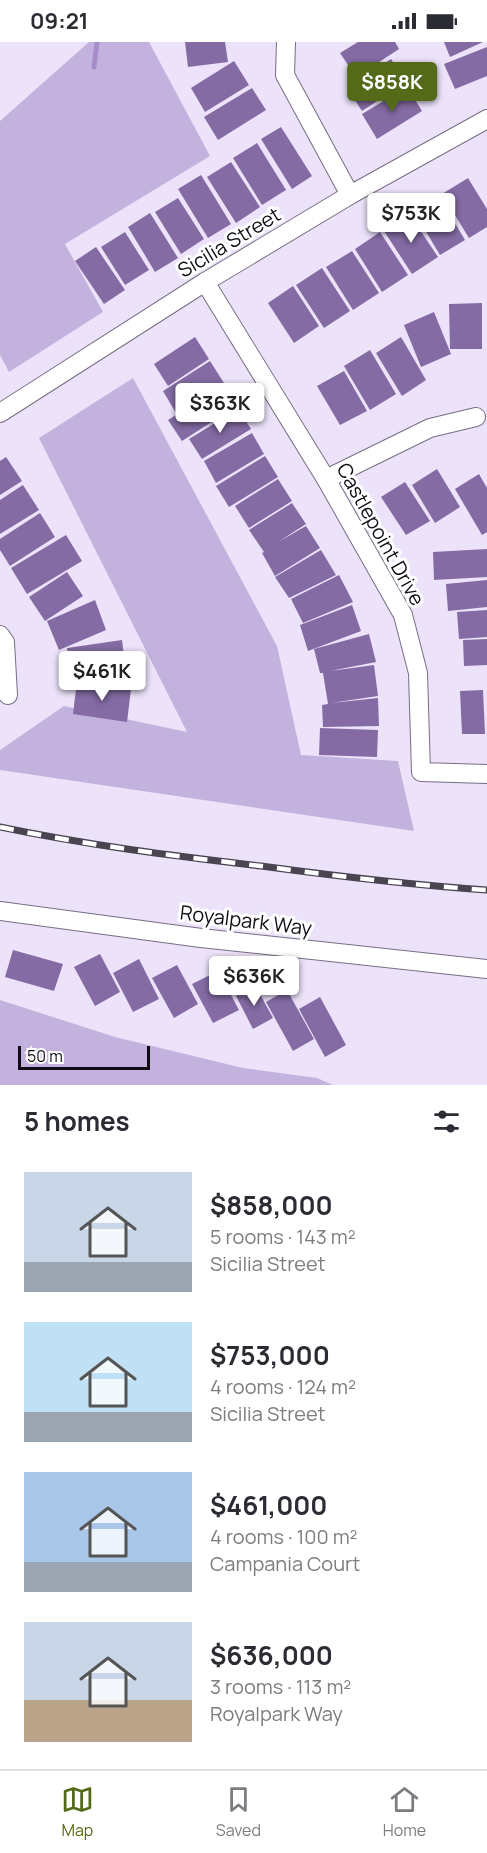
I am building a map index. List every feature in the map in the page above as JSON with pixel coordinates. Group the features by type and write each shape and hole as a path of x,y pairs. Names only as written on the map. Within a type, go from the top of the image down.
{"street":[{"path":"286,42 285,75 350,195"},
{"name":"Sicilia Street","path":"0,413 205,282 350,195 487,119"},
{"name":"Castlepoint Drive","path":"205,282 326,479 403,615 418,673 422,772 487,774"},
{"path":"326,479 430,428 476,417"},
{"path":"0,635 4,642 8,694"},
{"name":"Royalpark Way","path":"0,911 201,938 487,969"}],"shaded area":[{"path":"89,42 149,42 210,156 65,244 103,312 9,372 0,355 0,121"},
{"path":"133,378 277,646 301,755 398,761 414,831 0,770 0,750 64,706 187,732 39,438"},
{"path":"0,1000 115,1037 243,1068 317,1078 333,1085 0,1085"}],"building":[{"path":"185,42 225,42 228,62 188,67"},
{"path":"358,42 395,42 399,49 356,77 340,53"},
{"path":"444,42 483,42 450,57"},
{"path":"487,47 487,76 455,89 444,64"},
{"path":"391,59 406,82 362,111 347,88"},
{"path":"234,61 249,85 205,112 191,88"},
{"path":"407,87 422,111 377,139 362,114"},
{"path":"252,88 266,110 218,140 204,117"},
{"path":"281,127 312,176 292,189 261,139"},
{"path":"257,143 286,190 262,205 233,158"},
{"path":"231,162 260,207 236,223 207,177"},
{"path":"201,175 231,224 208,238 178,189"},
{"path":"468,178 487,209 487,227 469,238 442,194"},
{"path":"438,195 465,240 440,255 413,210"},
{"path":"178,198 204,239 181,254 155,212"},
{"path":"150,213 178,258 155,272 128,227"},
{"path":"410,215 438,257 412,274 384,231"},
{"path":"125,232 149,270 125,285 101,247"},
{"path":"380,232 408,275 382,292 355,249"},
{"path":"96,247 125,290 104,304 75,261"},
{"path":"352,251 379,293 353,310 326,267"},
{"path":"322,268 350,311 324,328 296,285"},
{"path":"293,286 319,326 294,343 268,303"},
{"path":"482,303 482,349 450,349 449,304"},
{"path":"434,312 451,354 421,367 404,325"},
{"path":"195,337 209,359 168,386 154,364"},
{"path":"401,337 426,380 402,396 376,353"},
{"path":"370,350 396,394 370,410 344,366"},
{"path":"210,361 224,383 176,413 163,391"},
{"path":"344,371 367,411 340,425 317,386"},
{"path":"224,385 238,405 182,441 168,420"},
{"path":"238,409 251,429 202,459 189,439"},
{"path":"252,433 264,454 216,483 204,461"},
{"path":"265,456 278,477 229,507 216,486"},
{"path":"6,457 22,481 0,495 0,461"},
{"path":"437,469 460,507 435,523 412,485"},
{"path":"479,474 487,488 487,532 482,535 455,489"},
{"path":"278,479 292,501 249,528 235,506"},
{"path":"405,482 430,521 406,535 381,497"},
{"path":"23,485 39,510 0,534 0,500"},
{"path":"292,503 306,524 278,542 306,526 320,548 275,576 262,553 264,552 249,530"},
{"path":"40,513 55,537 10,566 0,550 0,539"},
{"path":"66,535 82,561 27,594 11,568"},
{"path":"487,549 487,577 434,580 433,552"},
{"path":"321,550 336,575 289,598 275,577"},
{"path":"67,572 83,596 45,621 29,597"},
{"path":"339,575 353,602 303,623 291,599"},
{"path":"487,580 487,607 448,611 446,584"},
{"path":"95,600 106,630 59,650 47,621"},
{"path":"352,605 361,631 308,651 300,625"},
{"path":"487,610 487,637 459,639 457,612"},
{"path":"369,634 376,662 330,671 374,665 378,696 331,703 378,698 379,726 323,727 322,705 328,704 323,673 320,673 314,649"},
{"path":"487,639 487,665 464,666 463,640"},
{"path":"122,640 126,672 71,680 67,648"},
{"path":"77,681 131,689 127,722 73,714"},
{"path":"483,690 485,734 462,734 460,691"},
{"path":"320,728 378,730 377,757 319,755"},
{"path":"13,950 63,964 54,991 5,977"},
{"path":"100,954 120,992 95,1006 74,967"},
{"path":"139,959 159,999 133,1012 113,973"},
{"path":"177,965 198,1004 174,1018 152,978"},
{"path":"218,971 239,1010 213,1023 192,984"},
{"path":"255,985 273,1018 253,1029 236,996"},
{"path":"287,990 314,1039 293,1051 266,1002"},
{"path":"320,997 346,1045 325,1057 299,1009"}],"waterway":[{"path":"94,67 97,42"}],"railway":[{"path":"0,827 163,854 374,880 487,890"}]}
